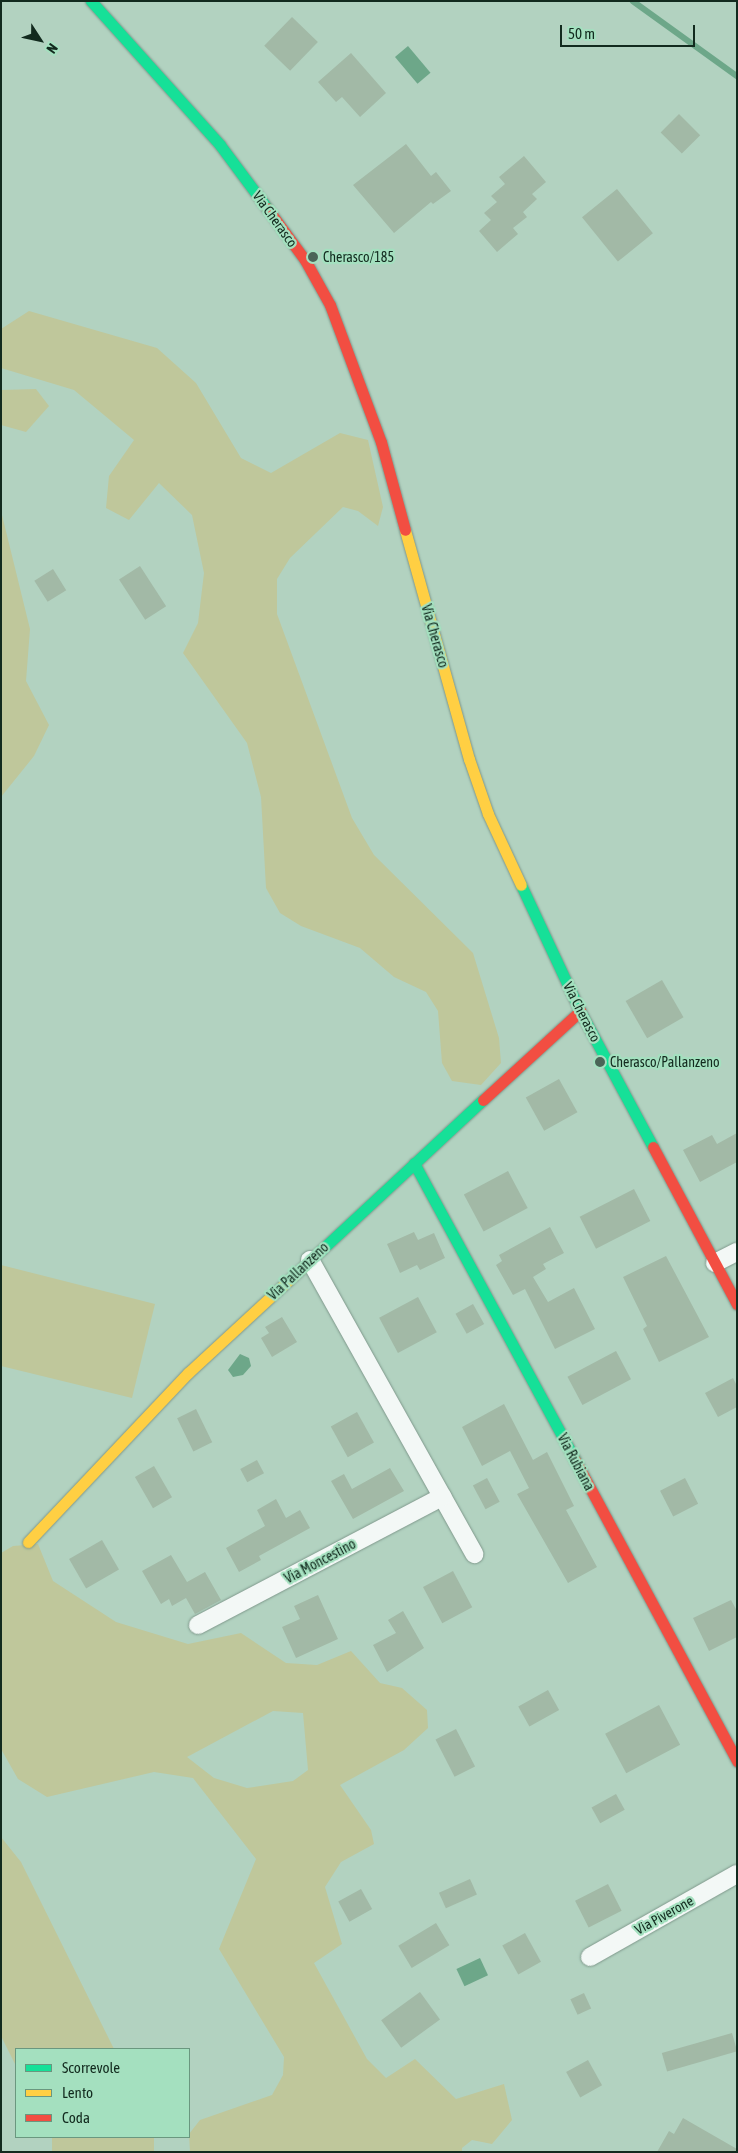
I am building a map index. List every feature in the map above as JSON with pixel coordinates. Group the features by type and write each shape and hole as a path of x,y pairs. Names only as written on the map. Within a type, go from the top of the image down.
{"street":[{"name":"Via Cherasco","path":"91,1 220,146 305,260 330,305 380,442 469,759 488,814 580,1011 737,1304"},
{"name":"Via Pallanzeno","path":"28,1542 166,1395 580,1011"},
{"name":"Via Rubiana","path":"414,1163 737,1761"},
{"path":"715,1263 737,1252"},
{"path":"310,1260 474,1554"},
{"name":"Via Moncestino","path":"198,1625 442,1496"},
{"name":"Via Piverone","path":"590,1957 737,1874"}],"shaded area":[{"path":"408,46 430,73 417,84 395,57"},
{"path":"29,311 157,348 196,383 241,458 271,473 340,433 368,440 383,507 378,526 358,511 343,507 290,558 277,579 277,614 352,818 374,855 473,953 499,1038 501,1063 481,1085 452,1081 442,1063 438,1011 426,992 394,977 360,948 301,926 280,913 266,888 261,797 247,743 183,653 198,623 204,573 192,515 159,483 129,520 106,508 109,476 134,440 74,390 1,368 1,329"},
{"path":"36,389 49,406 26,432 1,425 1,390"},
{"path":"1,511 30,629 26,681 49,725 34,756 1,797"},
{"path":"1,1265 155,1304 132,1398 1,1366"},
{"path":"240,1354 249,1358 251,1366 243,1375 233,1377 228,1370"},
{"path":"38,1544 53,1581 116,1622 188,1644 241,1633 286,1663 317,1665 351,1651 380,1683 402,1688 427,1710 428,1728 404,1750 340,1785 371,1830 374,1844 341,1862 325,1887 342,1944 314,1963 367,2059 386,2078 415,2059 456,2099 504,2084 512,2120 492,2144 472,2140 462,2148 462,2152 190,2152 190,2133 200,2120 272,2095 283,2075 284,2057 219,1949 256,1859 193,1778 154,1772 47,1797 18,1779 1,1749 1,1553 13,1546","holes":["273,1711 303,1713 308,1770 293,1781 247,1788 214,1778 187,1757"]},
{"path":"1,1837 21,1862 114,2048 15,2048 15,2064 1,2036"},
{"path":"480,1958 488,1975 464,1986 456,1969"},
{"path":"52,2138 154,2138 154,2152 52,2152"}],"building":[{"path":"292,17 318,42 290,71 264,46"},
{"path":"351,53 386,93 360,117 342,97 336,102 318,82"},
{"path":"679,114 700,135 682,154 661,132"},
{"path":"406,144 431,176 436,172 451,191 433,204 431,202 394,233 353,185"},
{"path":"524,156 546,182 532,194 537,199 523,212 527,217 513,228 518,234 497,252 479,231 491,220 484,213 497,202 491,196 505,184 499,177"},
{"path":"617,189 653,233 618,262 582,217"},
{"path":"140,566 166,606 145,620 119,580"},
{"path":"53,569 66,590 48,602 34,581"},
{"path":"662,980 684,1017 647,1038 626,1001"},
{"path":"559,1079 577,1112 544,1131 526,1097"},
{"path":"737,1133 737,1162 700,1182 683,1150 712,1135 717,1144"},
{"path":"508,1171 528,1208 484,1232 464,1194"},
{"path":"634,1189 650,1221 596,1249 580,1217"},
{"path":"550,1227 564,1253 543,1264 546,1269 533,1277 548,1302 574,1288 595,1329 555,1349 525,1289 513,1295 496,1265 502,1261 499,1255"},
{"path":"414,1232 418,1240 434,1233 445,1258 420,1270 417,1265 400,1273 387,1244"},
{"path":"666,1256 709,1337 659,1362 643,1329 647,1326 623,1277"},
{"path":"418,1297 437,1332 398,1353 379,1318"},
{"path":"473,1304 484,1324 467,1334 456,1314"},
{"path":"282,1317 297,1342 272,1357 261,1338 269,1333 265,1327"},
{"path":"616,1351 631,1379 582,1405 567,1377"},
{"path":"733,1378 737,1386 737,1407 718,1417 705,1393"},
{"path":"504,1404 533,1460 547,1452 574,1506 566,1510 597,1567 568,1583 517,1494 529,1488 510,1451 482,1466 462,1427"},
{"path":"196,1409 212,1442 193,1451 177,1418"},
{"path":"357,1412 374,1443 348,1457 331,1427"},
{"path":"257,1460 264,1473 247,1482 240,1469"},
{"path":"154,1466 172,1497 153,1508 135,1477"},
{"path":"390,1468 404,1491 353,1519 331,1481 344,1474 352,1489"},
{"path":"487,1478 500,1502 486,1509 473,1486"},
{"path":"685,1478 698,1504 673,1517 660,1491"},
{"path":"276,1499 286,1518 300,1510 310,1528 259,1556 261,1560 239,1572 226,1548 265,1526 257,1510"},
{"path":"102,1540 119,1569 86,1588 69,1559"},
{"path":"171,1555 187,1582 205,1572 221,1600 195,1614 186,1598 172,1606 169,1599 161,1604 142,1571"},
{"path":"453,1571 472,1607 442,1623 423,1587"},
{"path":"318,1595 338,1639 296,1658 282,1627 300,1619 294,1606"},
{"path":"731,1600 737,1611 737,1637 709,1651 693,1618"},
{"path":"403,1611 424,1648 387,1672 373,1645 396,1633 388,1620"},
{"path":"548,1690 559,1710 529,1727 518,1706"},
{"path":"659,1705 680,1745 626,1773 605,1734"},
{"path":"456,1729 475,1766 455,1777 436,1739"},
{"path":"616,1794 625,1810 600,1823 592,1808"},
{"path":"470,1879 477,1895 446,1908 439,1893"},
{"path":"608,1884 622,1911 589,1928 575,1901"},
{"path":"361,1889 372,1909 349,1922 338,1902"},
{"path":"436,1923 449,1945 412,1968 398,1946"},
{"path":"525,1933 541,1962 518,1974 502,1946"},
{"path":"420,1992 440,2020 401,2048 381,2020"},
{"path":"584,1993 591,2008 578,2015 570,1999"},
{"path":"732,2033 737,2051 667,2071 662,2053"},
{"path":"588,2060 602,2085 580,2097 566,2072"},
{"path":"683,2118 737,2149 737,2152 657,2152 669,2131 674,2134"}],"waterway":[{"path":"633,1 737,76"}],"traffic: fast":[{"path":"91,1 220,145 267,208"},
{"path":"521,885 580,1011 653,1147"},
{"path":"303,1267 483,1100"},
{"path":"414,1163 575,1460"}],"traffic: slow":[{"path":"405,530 469,759 488,814 521,885"},
{"path":"28,1542 188,1373 303,1267"}],"traffic: jam":[{"path":"267,208 305,260 330,305 381,442 405,530"},
{"path":"483,1100 580,1011"},
{"path":"653,1147 737,1304"},
{"path":"575,1460 737,1761"}],"place":[{"name":"Cherasco/185","path":"313,257"},
{"name":"Cherasco/Pallanzeno","path":"600,1062"}]}
